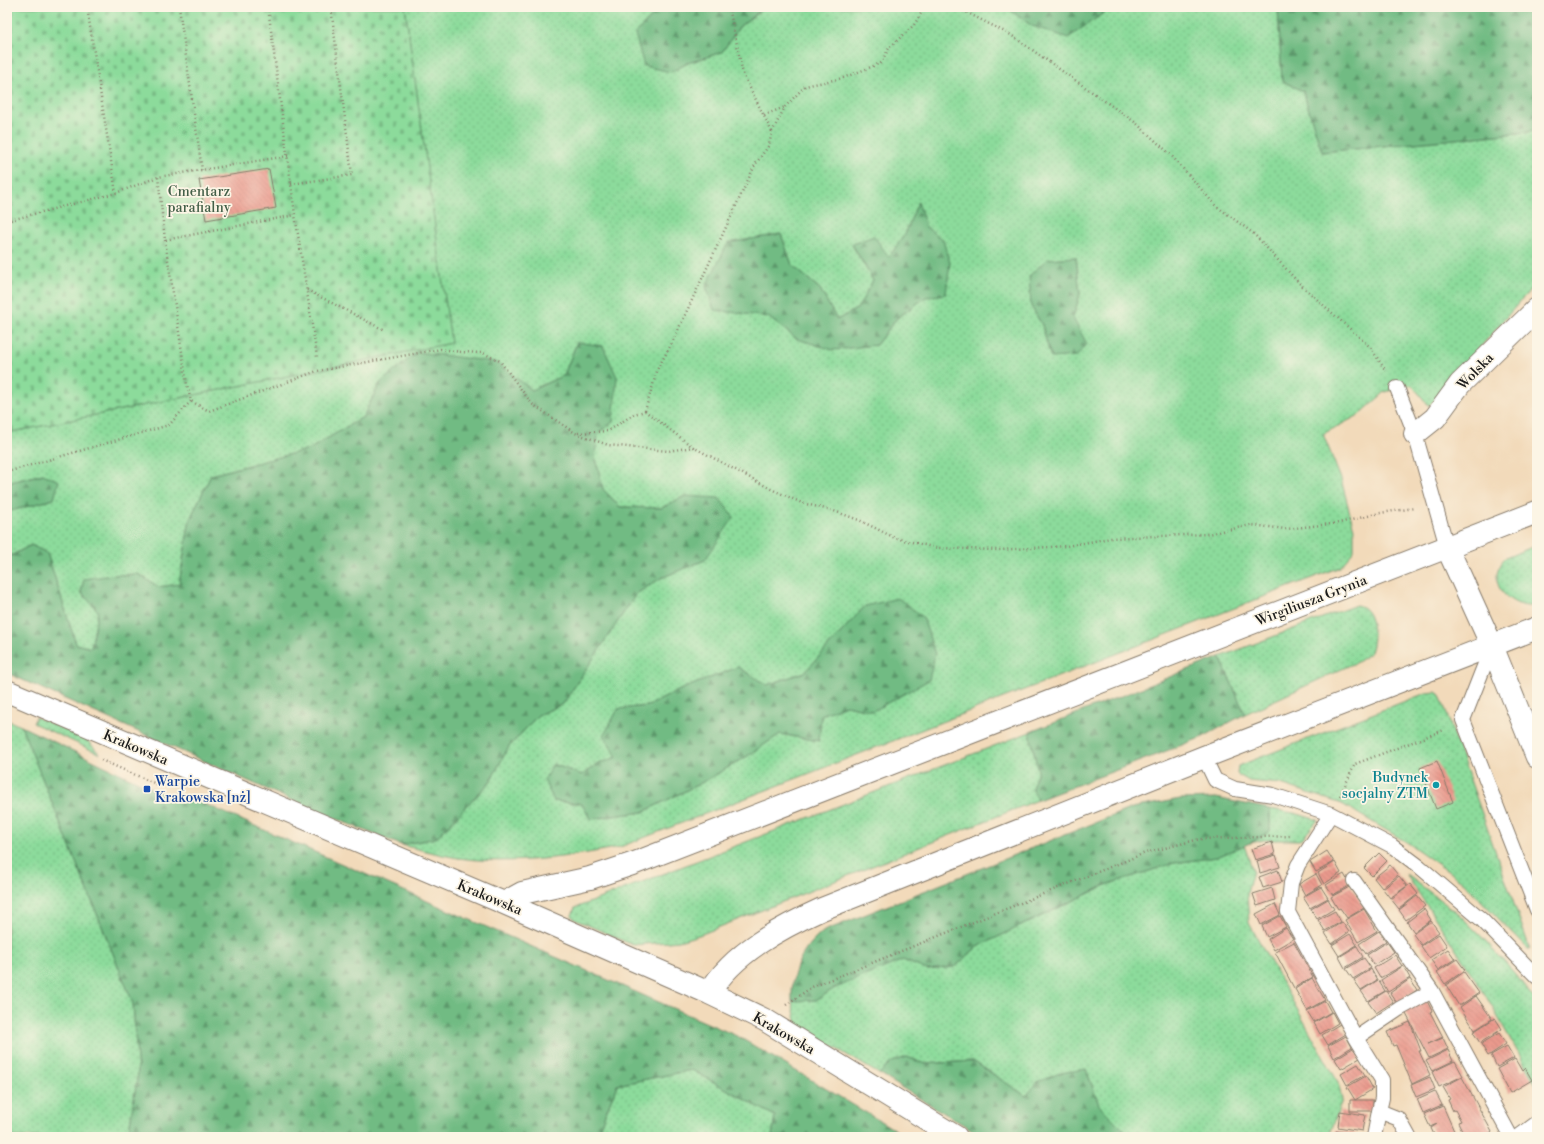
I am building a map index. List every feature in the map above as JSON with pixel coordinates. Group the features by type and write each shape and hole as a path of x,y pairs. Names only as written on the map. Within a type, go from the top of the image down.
{"street":[{"name":"Wolska","path":"1415,434 1435,418 1460,384 1537,309"},
{"name":"Wirgiliusza Grynia","path":"504,903 522,894 590,878 634,864 1537,512"},
{"path":"1447,547 1492,646 1537,757"},
{"path":"709,993 727,969 770,936 795,922 1204,757 1537,628"},
{"name":"Krakowska","path":"7,691 504,903 709,993 765,1020 956,1137"}],"lane":[{"path":"1397,388 1415,434 1447,547"},
{"path":"1492,646 1463,720 1537,910"},
{"path":"1204,757 1215,780 1234,788 1273,795 1331,814 1392,846 1420,867 1482,920 1537,977"},
{"path":"1331,814 1298,865 1291,883 1288,912 1356,1038 1382,1080 1382,1098 1374,1137"},
{"path":"1354,881 1432,991 1511,1137"},
{"path":"1356,1038 1399,1009 1432,991"},
{"path":"1379,1111 1399,1119 1409,1137"},
{"path":"1518,1137 1537,1123"}],"path":[{"path":"87,7 116,193"},
{"path":"179,7 202,170"},
{"path":"268,7 295,216 317,357"},
{"path":"291,184 352,175 331,7"},
{"path":"729,7 743,74 772,132"},
{"path":"645,412 658,368 672,343 755,165 769,145 772,132 785,107 805,86 844,78 881,63 889,48 914,25 925,7"},
{"path":"956,7 1011,35 1136,123 1171,155 1215,205 1254,234 1299,283 1370,346 1397,388"},
{"path":"764,115 785,107"},
{"path":"7,221 116,193 158,177 288,156"},
{"path":"158,177 165,240 186,385 191,401 209,411 317,371 441,349 483,353 500,361 532,404 576,433 608,445 668,451 693,447"},
{"path":"165,240 295,216"},
{"path":"307,290 384,330"},
{"path":"7,472 169,425 191,401"},
{"path":"576,433 608,431 634,414 645,412 693,447 771,489 802,503 834,511 859,520 895,538 937,548 998,550 1067,546 1111,538 1208,534 1251,526 1286,529 1339,523 1380,513 1436,505"},
{"path":"1331,814 1355,764 1448,728 1463,720"},
{"path":"95,756 106,763 163,787"},
{"path":"765,1020 812,987 1145,853 1200,839 1303,836 1314,841"}],"green space":[{"name":"Cmentarz parafialny","path":"7,7 405,7 451,343 7,433"},
{"path":"405,7 661,7 635,34 671,72 688,63 722,52 740,26 765,7 1006,7 1032,26 1095,19 1112,7 1278,7 1282,81 1303,91 1322,152 1537,131 1537,282 1429,406 1412,385 1385,392 1359,415 1323,434 1341,479 1354,529 1354,551 1340,567 620,847 560,857 499,861 458,858 401,845 436,838 490,782 508,748 538,715 563,704 636,594 661,578 705,560 685,496 661,508 620,507 603,489 595,456 598,433 613,421 577,342 564,375 532,390 495,362 380,383 363,417 310,449 211,475 190,519 179,584 159,587 138,574 114,575 84,580 81,592 98,611 91,648 76,644 47,553 31,545 7,558 7,512 54,499 43,474 7,483 7,433 451,343","holes":["918,203 926,227 943,240 926,297 897,318 876,345 797,339 768,317 714,309 728,243 781,234 792,265 820,289 837,320 858,308 873,280 852,245 889,257 905,234","1076,257 1080,294 1073,318 1051,358 1042,325 1031,306 1047,259","865,606 873,711 846,705 821,715 819,741 780,734 746,757 705,781 643,812 590,819 583,804 554,801 553,764 582,775 596,765 617,757 618,709 648,706 682,689 738,667 767,685 805,672"]},
{"path":"661,7 765,7 740,26 722,52 688,63 671,72 644,66 635,34"},
{"path":"1006,7 1112,7 1068,38 1032,26"},
{"path":"1278,7 1537,7 1537,131 1322,152 1303,91 1282,81"},
{"path":"918,202 926,227 943,240 950,263 946,294 926,297 897,318 876,345 833,350 797,339 768,317 714,310 706,286 728,243 781,234 792,265 820,289 837,320 858,308 873,280 852,244 874,236 889,257 905,234"},
{"path":"1076,257 1080,294 1073,318 1087,344 1077,356 1051,358 1042,325 1031,306 1029,276 1047,259"},
{"path":"577,342 603,346 617,377 613,422 598,433 595,456 603,489 620,507 661,508 685,496 719,498 734,517 705,560 661,578 636,594 563,704 538,715 508,748 490,782 436,838 401,845 309,808 7,673 7,558 31,545 47,553 76,644 91,648 98,611 81,592 84,579 114,575 138,574 159,587 179,584 190,519 211,475 310,449 363,417 380,383 417,352 495,362 532,390 564,375"},
{"path":"43,474 59,481 54,499 7,512 7,483"},
{"path":"1537,545 1537,605 1526,606 1514,602 1504,594 1498,584 1497,574 1503,559"},
{"path":"898,598 923,617 935,654 929,680 873,711 846,705 821,715 819,741 780,734 746,757 705,781 643,812 590,819 582,804 554,801 544,780 553,764 582,775 596,765 617,757 604,735 618,709 648,706 682,689 738,667 767,685 805,672 865,606"},
{"path":"1356,605 1362,607 1367,612 1372,625 1373,641 1369,654 1357,662 1245,714 1220,657"},
{"path":"1220,657 1245,714 1203,737 1038,800 1032,788 1038,771 1030,732"},
{"path":"1436,692 1440,695 1530,949 1528,949 1463,882 1408,843 1342,804 1281,784 1249,781 1237,774 1238,766 1426,693"},
{"path":"36,717 86,739 100,754 33,723"},
{"path":"7,720 21,726 133,1003 138,1073 128,1137 7,1137"},
{"path":"21,726 176,800 193,799 739,1037 907,1137 772,1137 775,1116 692,1070 617,1085 601,1124 601,1137 128,1137 138,1073 133,1003"},
{"path":"1030,732 1038,771 1032,788 1038,800 702,934 679,941 633,945 574,919 572,915 575,908"},
{"path":"1216,798 1270,809 1270,831 1250,843 1217,857 1174,863 1106,885 977,947 955,967 927,970 903,960 835,988 816,1000 792,1001 793,980 799,962 809,946 824,931 1132,808 1180,799"},
{"path":"1270,809 1294,813 1318,820 1301,840 1264,840 1250,843 1270,831"},
{"path":"1244,845 1253,871 1247,893 1249,923 1339,1084 1342,1100 1329,1137 1131,1137 1099,1105 1086,1069 1026,1096 973,1061 925,1064 907,1057 892,1062 879,1074 797,1025 792,1001 816,1000 835,988 903,960 927,970 955,967 977,947 1106,885 1174,863 1217,857"},
{"path":"1406,874 1460,915 1516,975 1537,1003 1537,1086 1483,991"},
{"path":"907,1057 925,1064 973,1061 1026,1096 1038,1082 1060,1073 1086,1069 1099,1105 1131,1137 984,1137 879,1074 892,1062"},
{"path":"692,1070 775,1116 772,1137 601,1137 601,1124 617,1085"}],"building":[{"path":"269,169 276,208 206,220 199,180"},
{"name":"Budynek socjalny ZTM","path":"1437,761 1453,802 1436,809 1420,768"},
{"path":"1272,842 1275,854 1255,860 1251,849"},
{"path":"1327,851 1334,862 1316,872 1310,862"},
{"path":"1379,853 1387,861 1372,876 1364,868"},
{"path":"1276,855 1280,867 1260,873 1257,861"},
{"path":"1335,862 1341,873 1324,884 1318,873"},
{"path":"1390,865 1398,875 1382,888 1374,878"},
{"path":"1278,870 1282,882 1263,888 1259,877"},
{"path":"1316,874 1322,885 1305,895 1299,884"},
{"path":"1344,874 1350,885 1333,895 1326,885"},
{"path":"1399,876 1407,886 1390,898 1383,889"},
{"path":"1410,884 1418,894 1399,909 1391,899"},
{"path":"1351,886 1364,908 1347,918 1340,908 1338,909 1331,897"},
{"path":"1321,887 1328,898 1310,908 1303,897"},
{"path":"1272,888 1275,900 1257,906 1253,894"},
{"path":"1417,896 1425,906 1406,920 1399,910"},
{"path":"1328,899 1334,909 1317,919 1311,909"},
{"path":"1275,904 1280,915 1261,925 1256,914"},
{"path":"1364,909 1377,931 1358,942 1345,920"},
{"path":"1424,909 1431,920 1414,932 1407,922"},
{"path":"1335,911 1341,922 1325,931 1318,920"},
{"path":"1280,916 1286,927 1267,937 1262,926"},
{"path":"1431,921 1439,932 1421,945 1413,934"},
{"path":"1342,922 1349,932 1332,944 1325,933"},
{"path":"1286,928 1293,939 1274,950 1268,939"},
{"path":"1379,931 1386,941 1366,954 1359,944"},
{"path":"1350,934 1357,945 1339,956 1332,945"},
{"path":"1439,934 1447,946 1429,958 1421,946"},
{"path":"1294,942 1313,977 1294,988 1275,952"},
{"path":"1387,942 1394,952 1374,965 1367,955"},
{"path":"1357,946 1363,957 1345,968 1339,957"},
{"path":"1448,949 1455,959 1438,970 1431,960"},
{"path":"1395,955 1402,966 1380,978 1374,968"},
{"path":"1364,958 1371,968 1353,979 1346,969"},
{"path":"1457,959 1465,970 1445,984 1437,972"},
{"path":"1403,966 1410,978 1388,992 1381,980"},
{"path":"1371,969 1377,980 1361,990 1354,980"},
{"path":"1464,972 1479,993 1459,1006 1446,985"},
{"path":"1312,978 1325,1000 1307,1010 1295,989"},
{"path":"1410,979 1417,990 1397,1003 1390,993"},
{"path":"1378,980 1385,991 1368,1001 1361,991"},
{"path":"1386,991 1393,1002 1376,1013 1368,1002"},
{"path":"1476,996 1492,1019 1475,1030 1460,1007"},
{"path":"1426,999 1432,1011 1430,1012 1443,1037 1428,1044 1443,1038 1448,1049 1429,1058 1404,1010"},
{"path":"1325,1001 1331,1012 1314,1022 1307,1011"},
{"path":"1332,1012 1338,1023 1320,1034 1314,1023"},
{"path":"1495,1018 1502,1029 1480,1043 1473,1032"},
{"path":"1410,1022 1421,1051 1419,1051 1430,1075 1412,1084 1396,1045 1393,1046 1387,1032"},
{"path":"1340,1024 1346,1034 1328,1045 1322,1035"},
{"path":"1499,1033 1506,1044 1488,1056 1481,1044"},
{"path":"1346,1036 1352,1047 1334,1058 1328,1046"},
{"path":"1507,1046 1514,1058 1497,1067 1491,1055"},
{"path":"1353,1048 1360,1058 1341,1069 1335,1059"},
{"path":"1448,1050 1453,1061 1432,1071 1426,1061"},
{"path":"1515,1059 1522,1071 1525,1068 1532,1080 1510,1093 1497,1069"},
{"path":"1455,1061 1463,1076 1439,1087 1432,1072"},
{"path":"1358,1064 1365,1075 1347,1085 1341,1074"},
{"path":"1366,1076 1373,1089 1355,1100 1347,1087"},
{"path":"1430,1077 1435,1089 1416,1097 1411,1085"},
{"path":"1462,1077 1492,1132 1483,1137 1457,1137 1464,1134 1458,1122 1461,1121 1455,1110 1453,1111 1448,1100 1450,1099 1443,1087"},
{"path":"1435,1091 1442,1105 1423,1113 1417,1099"},
{"path":"1350,1100 1373,1100 1373,1111 1350,1111"},
{"path":"1443,1106 1454,1131 1441,1137 1435,1137 1431,1128 1437,1124 1430,1127 1424,1114"},
{"path":"1340,1111 1365,1115 1362,1131 1338,1127"},
{"path":"1336,1131 1356,1134 1355,1137 1335,1137"}],"place":[{"name":"Budynek socjalny ZTM","path":"1436,785"},
{"name":"Warpie Krakowska [nż]","path":"147,789"}]}
